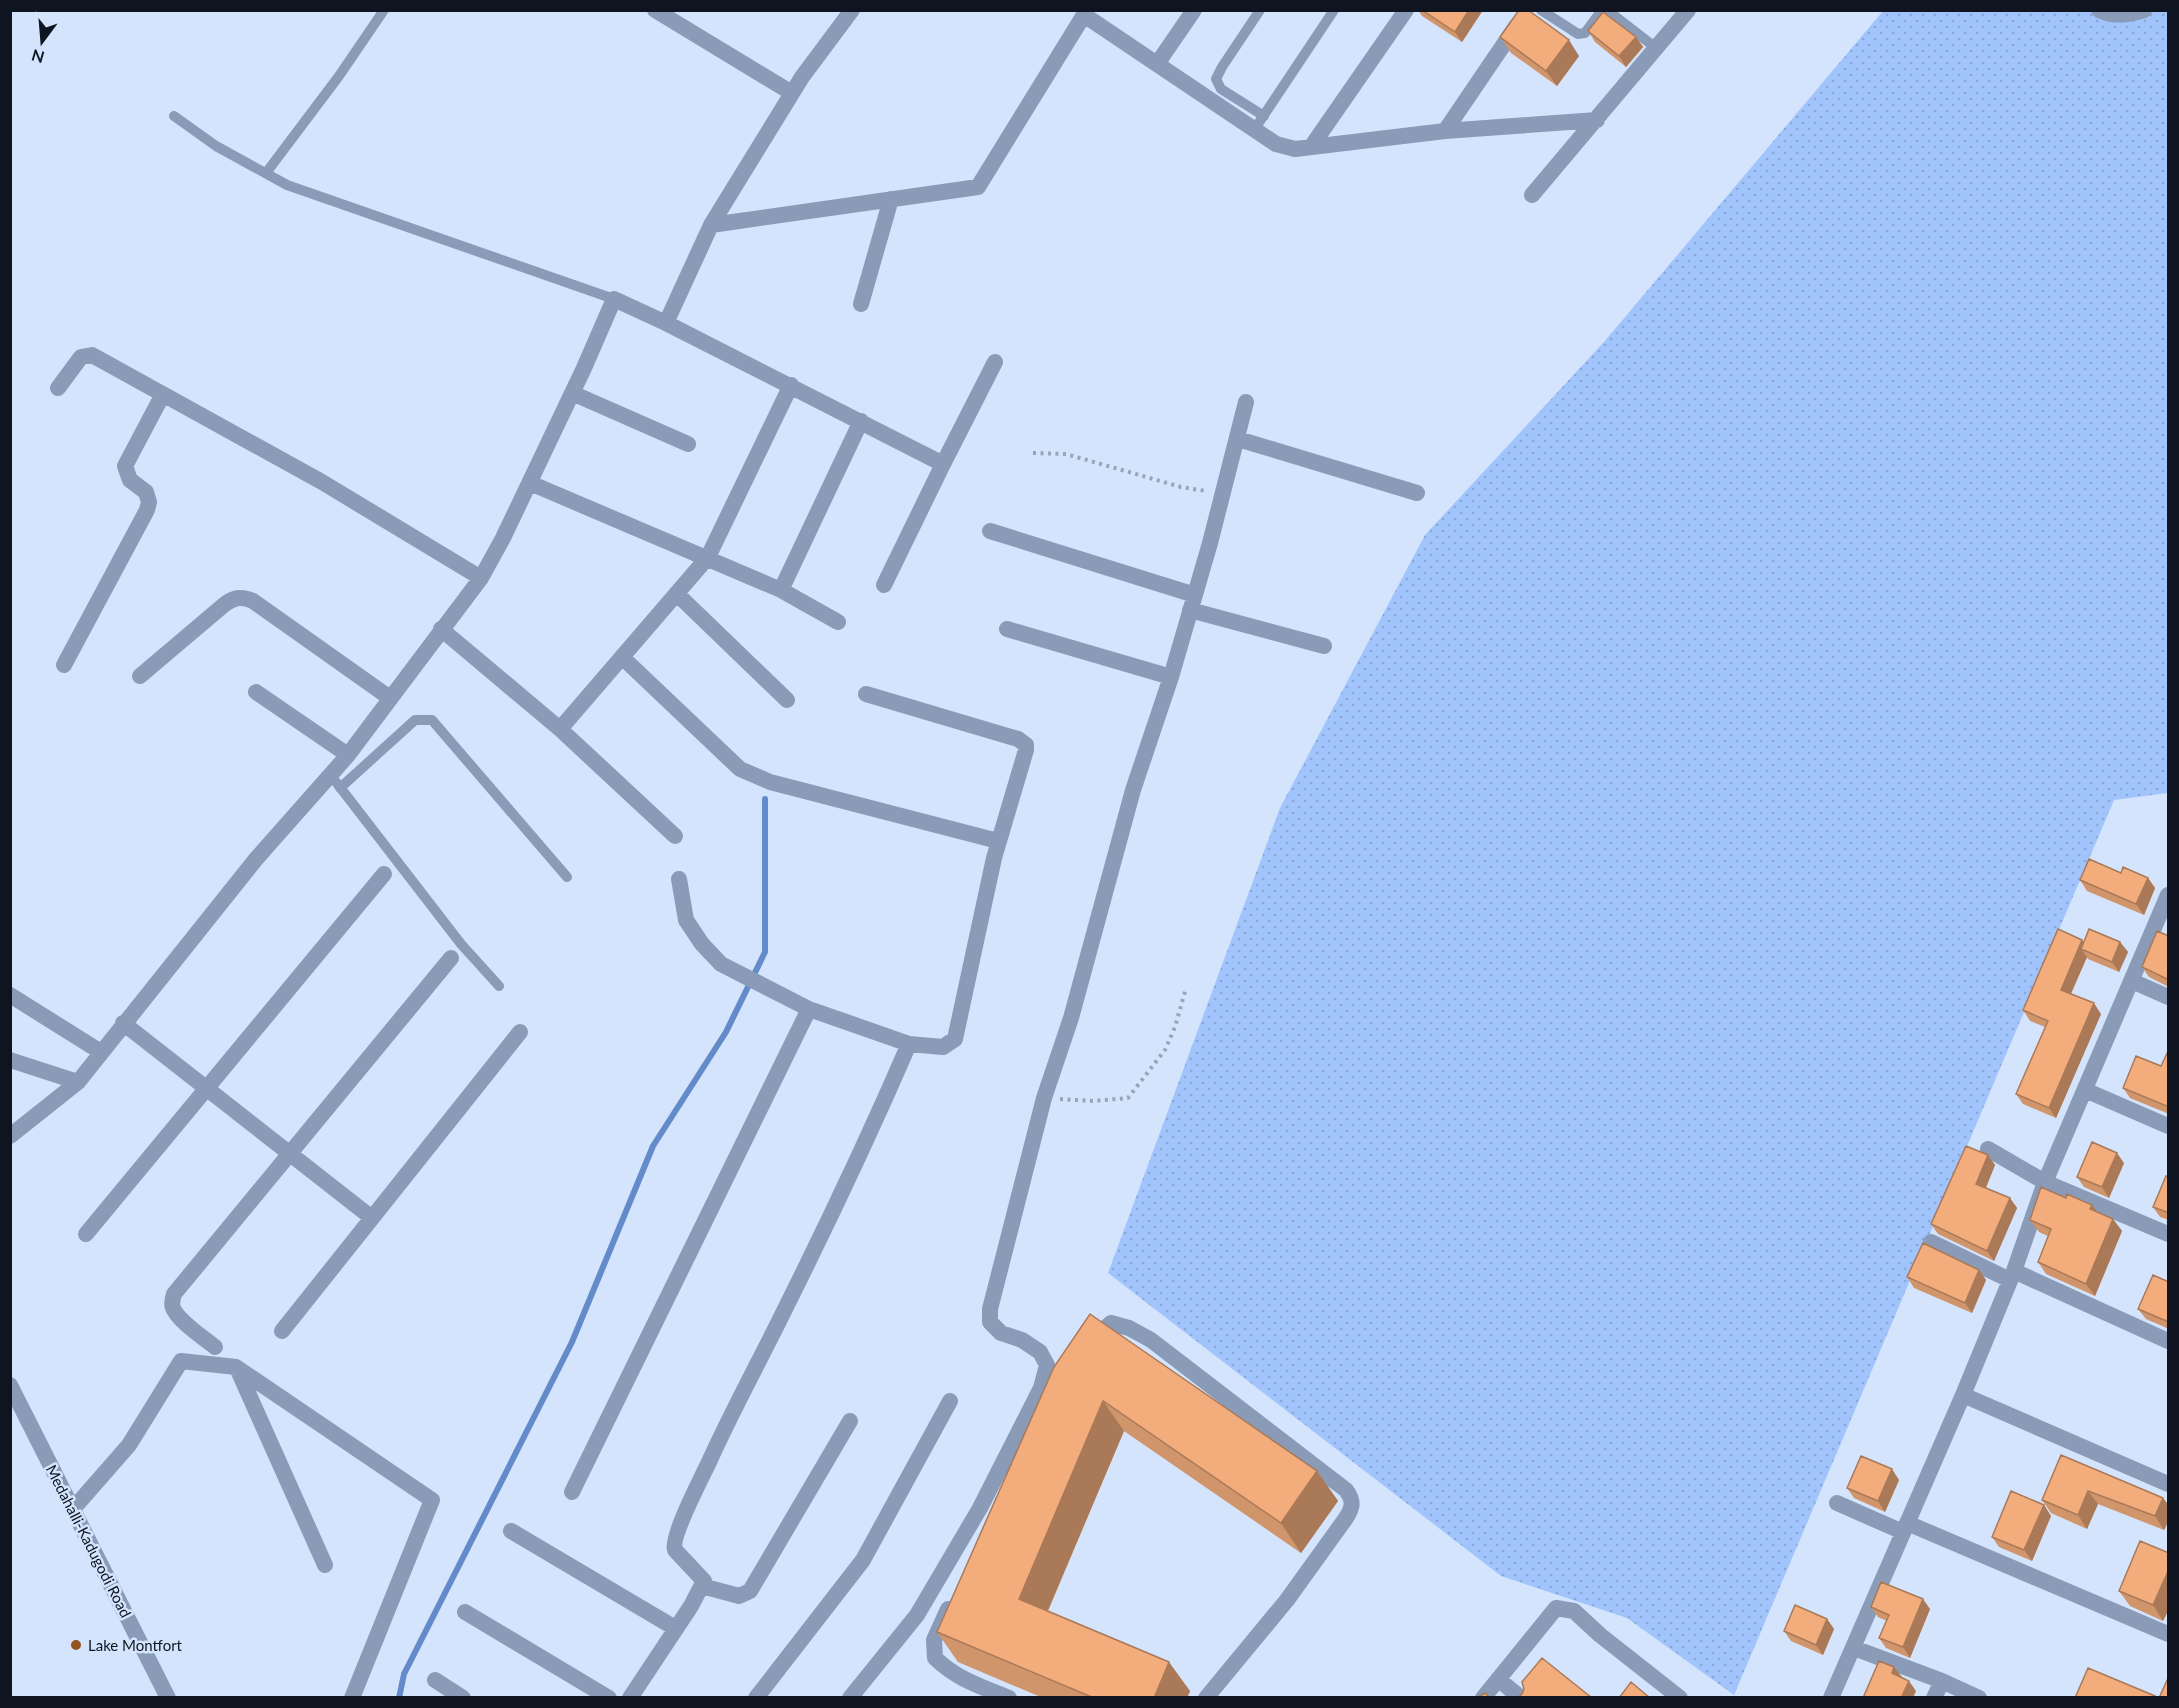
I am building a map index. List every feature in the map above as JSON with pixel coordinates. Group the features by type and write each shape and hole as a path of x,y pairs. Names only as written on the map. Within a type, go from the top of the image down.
{"street":[{"path":"655,10 792,93"},
{"path":"1158,64 1194,10"},
{"path":"1311,147 1406,10"},
{"path":"1532,195 1688,10"},
{"path":"2099,10 2110,15 2126,15 2144,10"},
{"path":"1445,131 1534,11"},
{"path":"666,323 711,225 802,76 845,13"},
{"path":"711,225 978,187 1085,13 1158,64 1224,100 1259,123 1276,144 1286,147 1311,147 1445,131 1597,120"},
{"path":"861,304 891,199"},
{"path":"10,1136 78,1082 256,859 335,781 348,755 441,628 481,578 530,483 614,299 791,385 943,464"},
{"path":"58,388 81,357 88,355 100,359 322,482 481,578"},
{"path":"884,585 995,362"},
{"path":"560,729 708,558 791,385"},
{"path":"572,393 688,444"},
{"path":"64,665 147,510 146,492 130,480 125,466 163,394"},
{"path":"850,1698 917,1615 980,1508 1041,1388 1047,1365 1040,1352 1022,1340 1001,1333 990,1322 990,1309 1044,1098 1071,1018 1133,790 1171,677 1238,439 1246,402"},
{"path":"781,590 861,421"},
{"path":"1238,439 1417,493"},
{"path":"530,483 781,590 838,622"},
{"path":"990,531 1192,603 1324,645"},
{"path":"677,594 787,700"},
{"path":"140,676 225,604 237,598 246,598 390,698"},
{"path":"441,628 560,729 675,836"},
{"path":"1007,629 1171,677"},
{"path":"622,657 748,774 770,782 998,841"},
{"path":"256,692 348,755"},
{"path":"680,879 686,920 702,944 721,964 809,1009 909,1044 943,1047 955,1039 998,841 1026,745 1018,739 866,694"},
{"path":"86,1234 384,874"},
{"path":"1832,1698 1963,1395 2012,1276 2045,1182 2169,895"},
{"path":"215,1347 178,1316 173,1308 174,1294 291,1155 451,958"},
{"path":"2132,981 2169,997"},
{"path":"10,995 101,1052"},
{"path":"572,1492 809,1009"},
{"path":"123,1023 372,1218"},
{"path":"282,1331 520,1032"},
{"path":"630,1698 704,1581 674,1545 679,1526 723,1428 814,1251 909,1044"},
{"path":"10,1060 78,1082"},
{"path":"2085,1090 2169,1126"},
{"path":"1988,1149 2045,1182 2169,1234"},
{"path":"1931,1242 2169,1341"},
{"path":"1082,1355 1093,1339 1111,1323 1129,1328 1160,1347 1306,1458 1346,1490 1351,1497 1352,1510 1307,1573 1206,1698"},
{"path":"73,1509 129,1445 181,1361 236,1367 432,1500 352,1698"},
{"path":"236,1367 325,1565"},
{"name":"Medahalli-Kadugodi Road","path":"10,1385 168,1698"},
{"path":"1963,1395 2169,1484"},
{"path":"756,1698 863,1560 950,1401"},
{"path":"702,1586 739,1596 750,1591 850,1421"},
{"path":"976,1547 990,1515 1036,1434"},
{"path":"1837,1503 1905,1527 2169,1634"},
{"path":"511,1531 675,1628"},
{"path":"952,1599 934,1640 935,1658 951,1673 1009,1698"},
{"path":"1483,1698 1556,1608 1574,1611 1600,1635 1680,1698"},
{"path":"465,1612 609,1698"},
{"path":"1854,1648 1942,1681 1979,1698"},
{"path":"1498,1679 1521,1698"},
{"path":"435,1680 462,1698"},
{"path":"1934,1698 1942,1681"}],"lane":[{"path":"266,173 339,76 384,10"},
{"path":"1224,100 1216,79 1260,10"},
{"path":"1259,123 1334,10"},
{"path":"1534,11 1578,34 1585,33 1604,10 1656,48"},
{"path":"174,116 216,146 287,185 614,299"},
{"path":"500,986 461,944 335,781 415,720 432,720 567,877"}],"path":[{"path":"1033,453 1066,454 1181,487 1204,491 1224,488"},
{"path":"1044,1098 1093,1101 1128,1098 1165,1050 1175,1027 1186,988"}],"shaded area":[{"path":"1883,11 2168,11 2168,793 2114,800 1734,1695 1627,1618 1501,1576 1108,1273 1280,808 1425,535 1604,342"}],"building":[{"path":"1422,10 1469,10 1455,32"},
{"path":"1519,10 1528,10 1569,40 1546,71 1500,37"},
{"path":"1603,12 1636,37 1619,56 1588,31"},
{"path":"2089,859 2121,873 2123,867 2148,878 2136,904 2080,880"},
{"path":"2058,929 2082,940 2061,990 2094,1003 2049,1108 2016,1094 2048,1021 2023,1010"},
{"path":"2089,929 2120,942 2112,962 2081,949"},
{"path":"2157,931 2169,936 2169,980 2142,967"},
{"path":"2169,1049 2169,1107 2123,1088 2136,1056 2161,1066"},
{"path":"2092,1142 2117,1153 2102,1187 2077,1177"},
{"path":"1966,1146 1988,1155 1976,1184 2010,1198 1987,1251 1931,1224"},
{"path":"2166,1176 2169,1177 2169,1213 2153,1207"},
{"path":"2041,1187 2066,1198 2067,1194 2092,1205 2090,1209 2113,1219 2086,1284 2038,1262 2051,1229 2030,1220"},
{"path":"1923,1243 1979,1270 1965,1303 1907,1277"},
{"path":"2153,1275 2169,1282 2169,1322 2138,1309"},
{"path":"1090,1314 1317,1471 1281,1523 1103,1401 1019,1599 1169,1662 1154,1698 1094,1698 937,1632 1054,1367"},
{"path":"2061,1455 2163,1498 2155,1516 2088,1491 2078,1515 2042,1500"},
{"path":"1861,1456 1892,1469 1878,1501 1847,1488"},
{"path":"2011,1491 2044,1505 2024,1550 1992,1537"},
{"path":"2140,1541 2169,1553 2169,1569 2153,1605 2119,1591"},
{"path":"1881,1582 1923,1599 1903,1647 1879,1638 1889,1615 1871,1607"},
{"path":"1795,1605 1827,1619 1816,1645 1784,1631"},
{"path":"1542,1658 1592,1698 1517,1698 1524,1689 1522,1682"},
{"path":"1879,1661 1894,1667 1892,1673 1909,1681 1901,1698 1863,1698"},
{"path":"2088,1668 2155,1696 2154,1698 2075,1698"},
{"path":"2169,1676 2169,1698 2159,1698"},
{"path":"1631,1682 1650,1698 1619,1698"},
{"path":"1485,1693 1490,1698 1477,1698"}],"waterway":[{"path":"399,1698 404,1674 572,1342 653,1146 726,1032 765,952 765,799"}],"place":[{"name":"Lake Montfort","path":"76,1645"}]}
